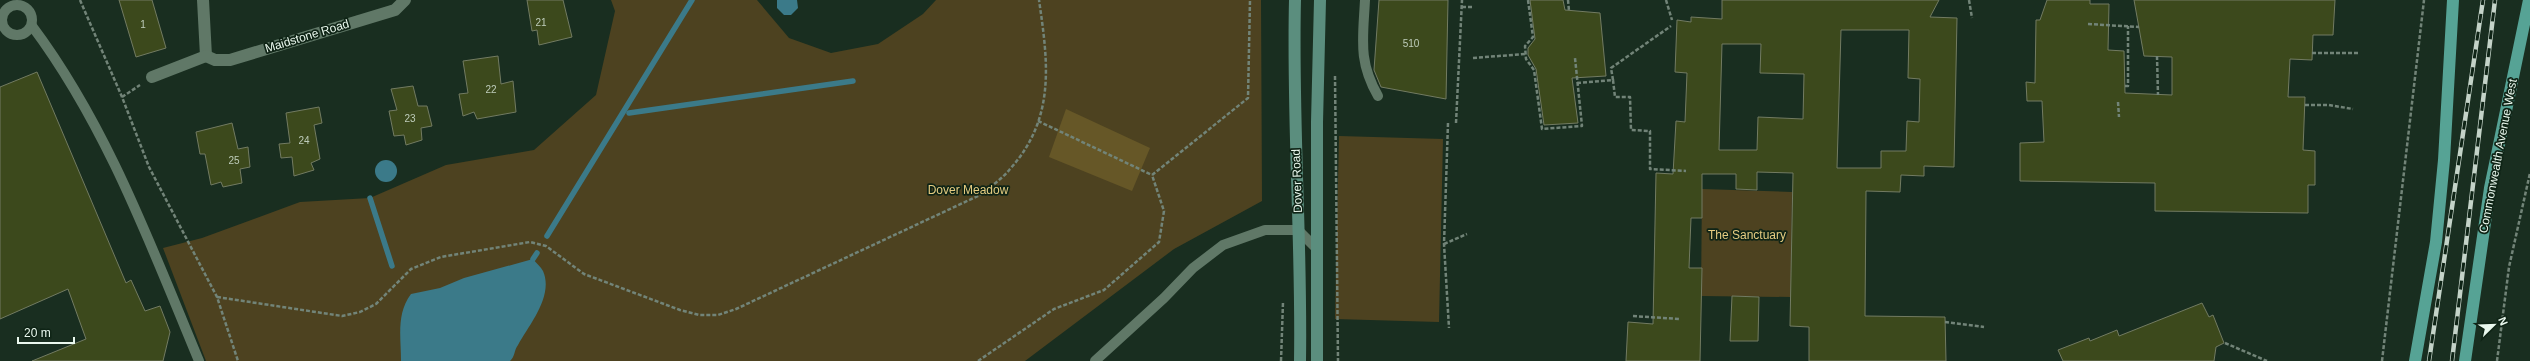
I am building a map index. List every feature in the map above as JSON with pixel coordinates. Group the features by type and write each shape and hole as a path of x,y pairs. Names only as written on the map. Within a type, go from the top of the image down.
{"main road":[{"path":"2415,361 2436,242 2444,160 2453,0"},
{"name":"Commonwealth Avenue West","path":"2464,361 2490,188 2529,0"}],"street":[{"path":"152,77 206,56 203,0"},
{"name":"Maidstone Road","path":"206,56 215,60 230,60 395,10 405,0"},
{"name":"Dover Road","path":"1295,0 1294,110 1301,285 1300,361"},
{"name":"Dover Road","path":"1317,361 1316,248 1320,0"}],"lane":[{"path":"1365,0 1362,46 1365,69 1378,96"},
{"path":"32,26 21,35 8,33 3,26 2,19 5,4 26,8 32,15 32,26 57,59 103,141 199,361"},
{"path":"1095,361 1164,298 1193,268 1224,245 1265,230 1298,230 1316,248"}],"path":[{"path":"80,0 122,97 148,167 217,297 238,361"},
{"path":"217,297 342,316 360,312 376,304 412,269 440,257 530,242 546,246 584,274 699,316 718,315 736,309 980,195 1010,169 1033,136 1045,99 1047,59 1039,0"},
{"path":"1152,175 1248,98 1250,0"},
{"path":"1456,123 1462,0"},
{"path":"1528,0 1533,37 1525,46 1525,54 1526,59 1534,70 1542,129 1582,126 1575,58"},
{"path":"1568,0 1569,11"},
{"path":"1666,0 1672,20"},
{"path":"1969,0 1972,18"},
{"path":"2382,361 2424,0"},
{"path":"1462,7 1474,7"},
{"path":"2088,24 2139,27"},
{"path":"1671,26 1611,68 1615,97 1630,98 1631,130 1650,131 1650,169 1686,171"},
{"path":"2125,86 2128,86 2128,26"},
{"path":"2312,53 2358,52"},
{"path":"1473,58 1525,54"},
{"path":"2157,56 2158,95"},
{"path":"1335,69 1338,361"},
{"path":"122,97 152,77"},
{"path":"1577,82 1613,80"},
{"path":"2118,102 2119,117"},
{"path":"2305,105 2328,105 2353,109"},
{"path":"978,361 1054,309 1104,290 1159,242 1164,211 1152,175 1038,122"},
{"path":"1448,123 1444,244 1449,328"},
{"path":"2497,361 2509,267 2530,173"},
{"path":"1444,244 1467,234"},
{"path":"1633,316 1680,319"},
{"path":"1946,322 1984,327"},
{"path":"2225,343 2267,361"}],"green space":[{"name":"Dover Meadow","path":"611,0 757,0 789,38 831,53 878,44 923,14 936,0 1261,0 1262,201 1174,249 1025,361 206,361 163,248 202,238 300,202 370,198 446,165 534,150 596,95 615,11"},
{"path":"1339,136 1443,139 1439,322 1335,319"},
{"name":"The Sanctuary","path":"1702,189 1792,192 1791,297 1701,296"}],"shaded area":[{"path":"1066,109 1150,148 1132,191 1049,157"}],"water":[{"path":"777,0 797,0 798,8 791,15 784,15 777,8"},
{"path":"386,160 394,163 397,171 394,179 386,182 378,179 375,171 378,163"},
{"path":"533,259 543,271 546,281 543,300 539,310 510,361 401,361 401,318 406,302 411,294 440,288 464,278"}],"building":[{"path":"119,0 152,0 166,48 136,57"},
{"path":"527,0 563,0 572,37 539,45 537,30 532,31"},
{"path":"1379,0 1448,0 1446,99 1381,87 1374,70"},
{"path":"1530,0 1563,0 1565,10 1600,13 1606,76 1572,78 1578,123 1544,125 1536,69 1528,55 1528,48 1535,39"},
{"path":"1722,0 1939,0 1930,17 1957,18 1954,167 1924,166 1924,176 1901,175 1900,192 1866,191 1865,316 1945,317 1946,361 1809,361 1809,327 1790,326 1793,173 1757,172 1757,190 1736,189 1736,174 1702,174 1702,218 1691,218 1689,268 1702,268 1700,361 1626,361 1628,322 1653,324 1656,173 1673,174 1676,121 1685,122 1687,73 1675,72 1677,20 1691,22 1691,17 1722,19","holes":["1841,30 1909,30 1908,78 1920,79 1919,122 1907,121 1906,151 1881,151 1881,168 1837,168","1722,44 1761,44 1760,73 1804,74 1803,119 1758,117 1757,150 1719,150"]},
{"path":"2047,0 2090,0 2090,4 2109,4 2108,50 2124,51 2125,93 2172,95 2172,57 2144,56 2134,0 2335,0 2333,35 2313,35 2312,60 2290,59 2288,97 2305,97 2303,150 2315,151 2315,185 2308,185 2308,213 2155,211 2155,183 2020,181 2020,143 2044,142 2042,101 2027,101 2026,82 2035,83 2036,20 2040,20"},
{"path":"498,56 501,84 513,81 516,112 477,119 474,112 463,116 459,94 468,93 463,61"},
{"path":"37,72 126,283 131,280 145,311 160,306 170,332 163,361 32,361 86,339 68,289 0,319 0,87"},
{"path":"413,86 418,106 427,106 432,126 421,128 422,140 406,145 404,135 394,136 389,111 397,110 391,89"},
{"path":"319,107 322,123 314,125 320,159 311,163 314,170 294,176 292,157 281,158 279,144 290,143 286,113"},
{"path":"232,123 238,149 248,147 250,167 240,169 242,183 223,187 221,182 211,185 205,154 200,154 196,132"},
{"path":"1732,296 1759,297 1758,341 1730,341"},
{"path":"2202,303 2209,317 2213,315 2224,343 2216,347 2214,361 2063,361 2058,350 2089,338 2090,341 2117,330 2119,336"}],"waterway":[{"path":"547,236 692,0"},
{"path":"629,113 853,81"},
{"path":"370,198 392,266"},
{"path":"533,259 537,253"}],"railway":[{"path":"2429,361 2483,0"},
{"path":"2452,361 2495,0"}]}
